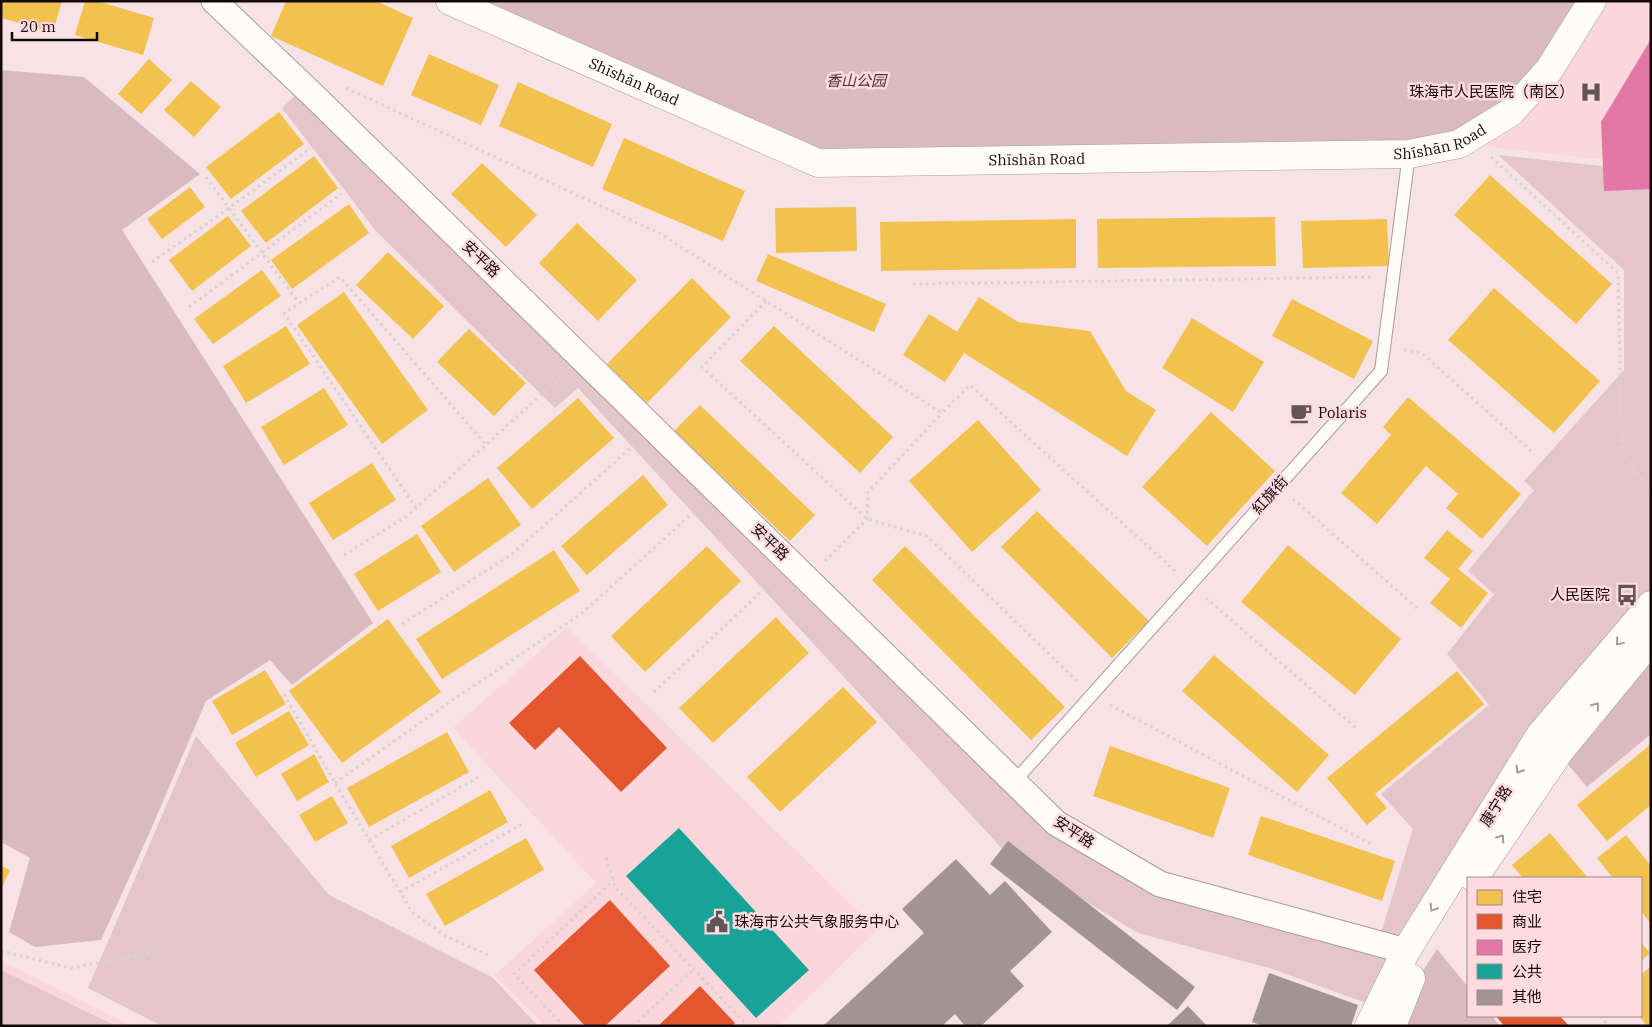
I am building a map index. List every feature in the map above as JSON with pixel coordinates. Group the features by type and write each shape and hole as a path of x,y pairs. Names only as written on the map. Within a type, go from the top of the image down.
{"street":[{"name":"安平路","path":"214,1 323,105 1056,823 1160,884 1406,952"},
{"name":"Shīshān Road","path":"450,1 818,163 1409,154 1459,144 1511,112 1549,70 1592,1"},
{"name":"康宁路","path":"1369,1026 1406,952 1541,734 1651,605"},
{"name":"康宁路","path":"1475,877 1562,748 1651,640"},
{"path":"1392,1026 1415,967 1467,889"}],"lane":[{"name":"紅旗街","path":"1014,782 1381,371 1409,154"}],"path":[{"path":"338,84 659,233 942,413"},
{"path":"1470,137 1618,273 1622,454 1651,490"},
{"path":"152,262 230,208 308,150"},
{"path":"206,177 300,303"},
{"path":"189,307 341,194"},
{"path":"416,508 284,313 340,276 486,445"},
{"path":"913,284 1393,277"},
{"path":"766,301 702,367 867,519 927,536 1091,695 1373,845"},
{"path":"1384,346 1422,354 1532,452"},
{"path":"344,555 407,516 582,358"},
{"path":"867,519 868,492 970,385 1190,584 1356,728"},
{"path":"402,624 511,555 653,428"},
{"path":"1278,486 1418,609"},
{"path":"335,783 448,703 581,614 717,491"},
{"path":"654,692 799,571 867,519"},
{"path":"284,694 412,912 444,935 488,956"},
{"path":"369,840 482,775"},
{"path":"400,892 524,823"},
{"path":"606,858 616,888 748,1026"},
{"path":"564,1026 514,974 614,880"},
{"path":"1,951 71,968 162,951"},
{"path":"633,1026 694,969"}],"shaded area":[{"name":"珠海市人民医院（南区）","path":"1594,1 1651,1 1651,165 1462,144"},
{"path":"300,91 1054,827 1158,888 1396,956 1369,1004 1269,968 1138,933 1006,853 578,388 555,408 375,230 282,108"},
{"path":"1498,155 1651,171 1651,599 1405,946 1379,939 1413,829 1381,794 1489,705 1447,654 1494,594 1468,571 1534,490 1524,481 1624,370 1624,270"},
{"path":"567,627 877,930 779,1026 545,1026 495,975 596,883 453,728"},
{"path":"196,736 329,895 492,977 538,1026 162,1026 88,988"},
{"path":"1,961 132,1026 1,1026"},
{"path":"1,970 116,1026 1,1026"}],"green space":[{"name":"香山公园","path":"457,1 1590,1 1548,69 1459,141 818,162"},
{"path":"1,70 84,77 200,174 122,230 373,623 292,685 270,660 206,701 101,940 35,947 9,932 30,858 1,842"},
{"path":"1651,653 1651,734 1587,787 1565,761"},
{"path":"1437,949 1467,986 1467,1017 1493,1017 1500,1026 1401,1026 1422,972"}],"building: 住宅":[{"path":"1,1 62,1 53,32 1,18"},
{"path":"85,1 97,1 154,18 143,55 75,35"},
{"path":"286,1 376,1 413,18 383,86 271,36"},
{"path":"429,54 499,85 481,125 411,95"},
{"path":"149,59 172,80 141,114 118,94"},
{"path":"191,81 221,107 194,137 164,110"},
{"path":"518,82 612,124 593,167 499,126"},
{"path":"279,112 304,144 231,199 206,167"},
{"path":"624,138 745,191 723,241 602,189"},
{"path":"314,156 338,188 266,243 241,211"},
{"path":"482,163 537,215 506,247 451,194"},
{"path":"1490,175 1612,284 1576,324 1454,215"},
{"path":"190,187 205,207 162,239 147,219"},
{"path":"349,204 369,233 292,289 271,260"},
{"path":"856,207 857,251 776,253 775,208"},
{"path":"228,216 251,246 192,291 169,260"},
{"path":"1275,217 1276,266 1098,268 1097,219"},
{"path":"1076,219 1076,268 881,271 880,222"},
{"path":"1387,219 1389,266 1303,268 1301,221"},
{"path":"577,223 637,280 598,321 539,263"},
{"path":"388,252 444,306 413,339 356,285"},
{"path":"768,254 886,304 874,332 756,281"},
{"path":"262,270 281,296 213,344 194,319"},
{"path":"692,278 731,317 647,403 607,364"},
{"path":"1494,288 1600,381 1554,433 1448,340"},
{"path":"344,292 428,410 382,444 297,325"},
{"path":"979,297 1018,322 1090,331 1126,391 1156,410 1127,456 964,353 945,382 903,355 929,314 957,332"},
{"path":"1292,299 1373,341 1354,379 1272,336"},
{"path":"1192,318 1264,362 1233,412 1162,368"},
{"path":"286,326 310,364 246,403 223,366"},
{"path":"774,326 893,437 860,473 740,361"},
{"path":"469,329 526,383 494,416 437,362"},
{"path":"324,388 348,425 284,465 261,427"},
{"path":"1408,397 1521,494 1482,539 1446,508 1458,494 1426,466 1377,524 1341,493 1391,435 1383,427"},
{"path":"578,398 614,438 532,509 497,468"},
{"path":"700,405 815,515 790,541 674,431"},
{"path":"1211,412 1275,471 1207,546 1142,487"},
{"path":"978,420 1041,490 972,552 909,481"},
{"path":"372,463 396,500 333,540 309,503"},
{"path":"643,475 668,505 587,575 561,546"},
{"path":"488,478 521,525 454,572 421,526"},
{"path":"1037,511 1149,621 1112,658 1001,547"},
{"path":"1447,530 1473,551 1458,569 1488,593 1461,628 1430,603 1450,579 1424,558"},
{"path":"417,534 441,572 378,611 354,574"},
{"path":"1288,545 1401,639 1355,695 1241,602"},
{"path":"707,546 741,581 645,672 611,636"},
{"path":"905,546 1065,707 1031,740 872,580"},
{"path":"554,550 580,591 442,679 416,639"},
{"path":"776,617 809,653 713,743 679,708"},
{"path":"388,619 441,692 342,763 289,691"},
{"path":"1214,655 1329,755 1297,792 1182,691"},
{"path":"265,670 286,704 232,735 212,701"},
{"path":"1457,671 1484,704 1375,794 1387,808 1367,825 1327,778"},
{"path":"843,687 877,722 780,812 747,777"},
{"path":"289,711 309,745 256,777 235,743"},
{"path":"447,732 469,772 369,827 347,788"},
{"path":"1651,744 1651,805 1607,841 1577,805"},
{"path":"1110,746 1230,788 1213,838 1093,796"},
{"path":"314,754 329,782 297,801 281,774"},
{"path":"490,790 508,822 409,878 391,846"},
{"path":"332,796 348,823 315,842 299,815"},
{"path":"1261,816 1395,861 1382,901 1248,855"},
{"path":"1550,833 1587,877 1522,877 1512,865"},
{"path":"1626,835 1651,866 1651,924 1642,912 1642,877 1612,877 1597,858"},
{"path":"526,838 544,870 445,926 426,894"},
{"path":"1,866 10,870 1,889"},
{"path":"1642,943 1650,953 1642,960"},
{"path":"1651,966 1651,1026 1647,1026 1640,1017 1642,1017 1642,974"}],"building: 商业":[{"path":"580,656 667,748 621,792 559,727 535,750 509,723"},
{"path":"610,900 670,966 605,1026 585,1026 534,970"},
{"path":"700,986 735,1023 732,1026 658,1026"},
{"path":"1497,1017 1561,1017 1569,1026 1504,1026"}],"building: 医疗":[{"path":"1651,39 1651,189 1604,191 1601,122"}],"building: 公共":[{"path":"679,828 809,970 756,1018 626,876"}],"building: 其他":[{"path":"1008,841 1195,987 1177,1010 990,864"},
{"path":"956,859 990,895 1005,881 1052,932 1010,971 1024,986 981,1026 965,1026 955,1014 942,1026 823,1026 924,933 902,909"},
{"path":"1269,973 1358,1005 1351,1026 1263,1026 1252,1022"},
{"path":"1188,1006 1207,1026 1167,1026"}],"place":[{"name":"珠海市人民医院（南区）","path":"1591,92"},
{"name":"Polaris","path":"1301,413"},
{"name":"人民医院","path":"1627,595"},
{"name":"珠海市公共气象服务中心","path":"717,922"}]}
